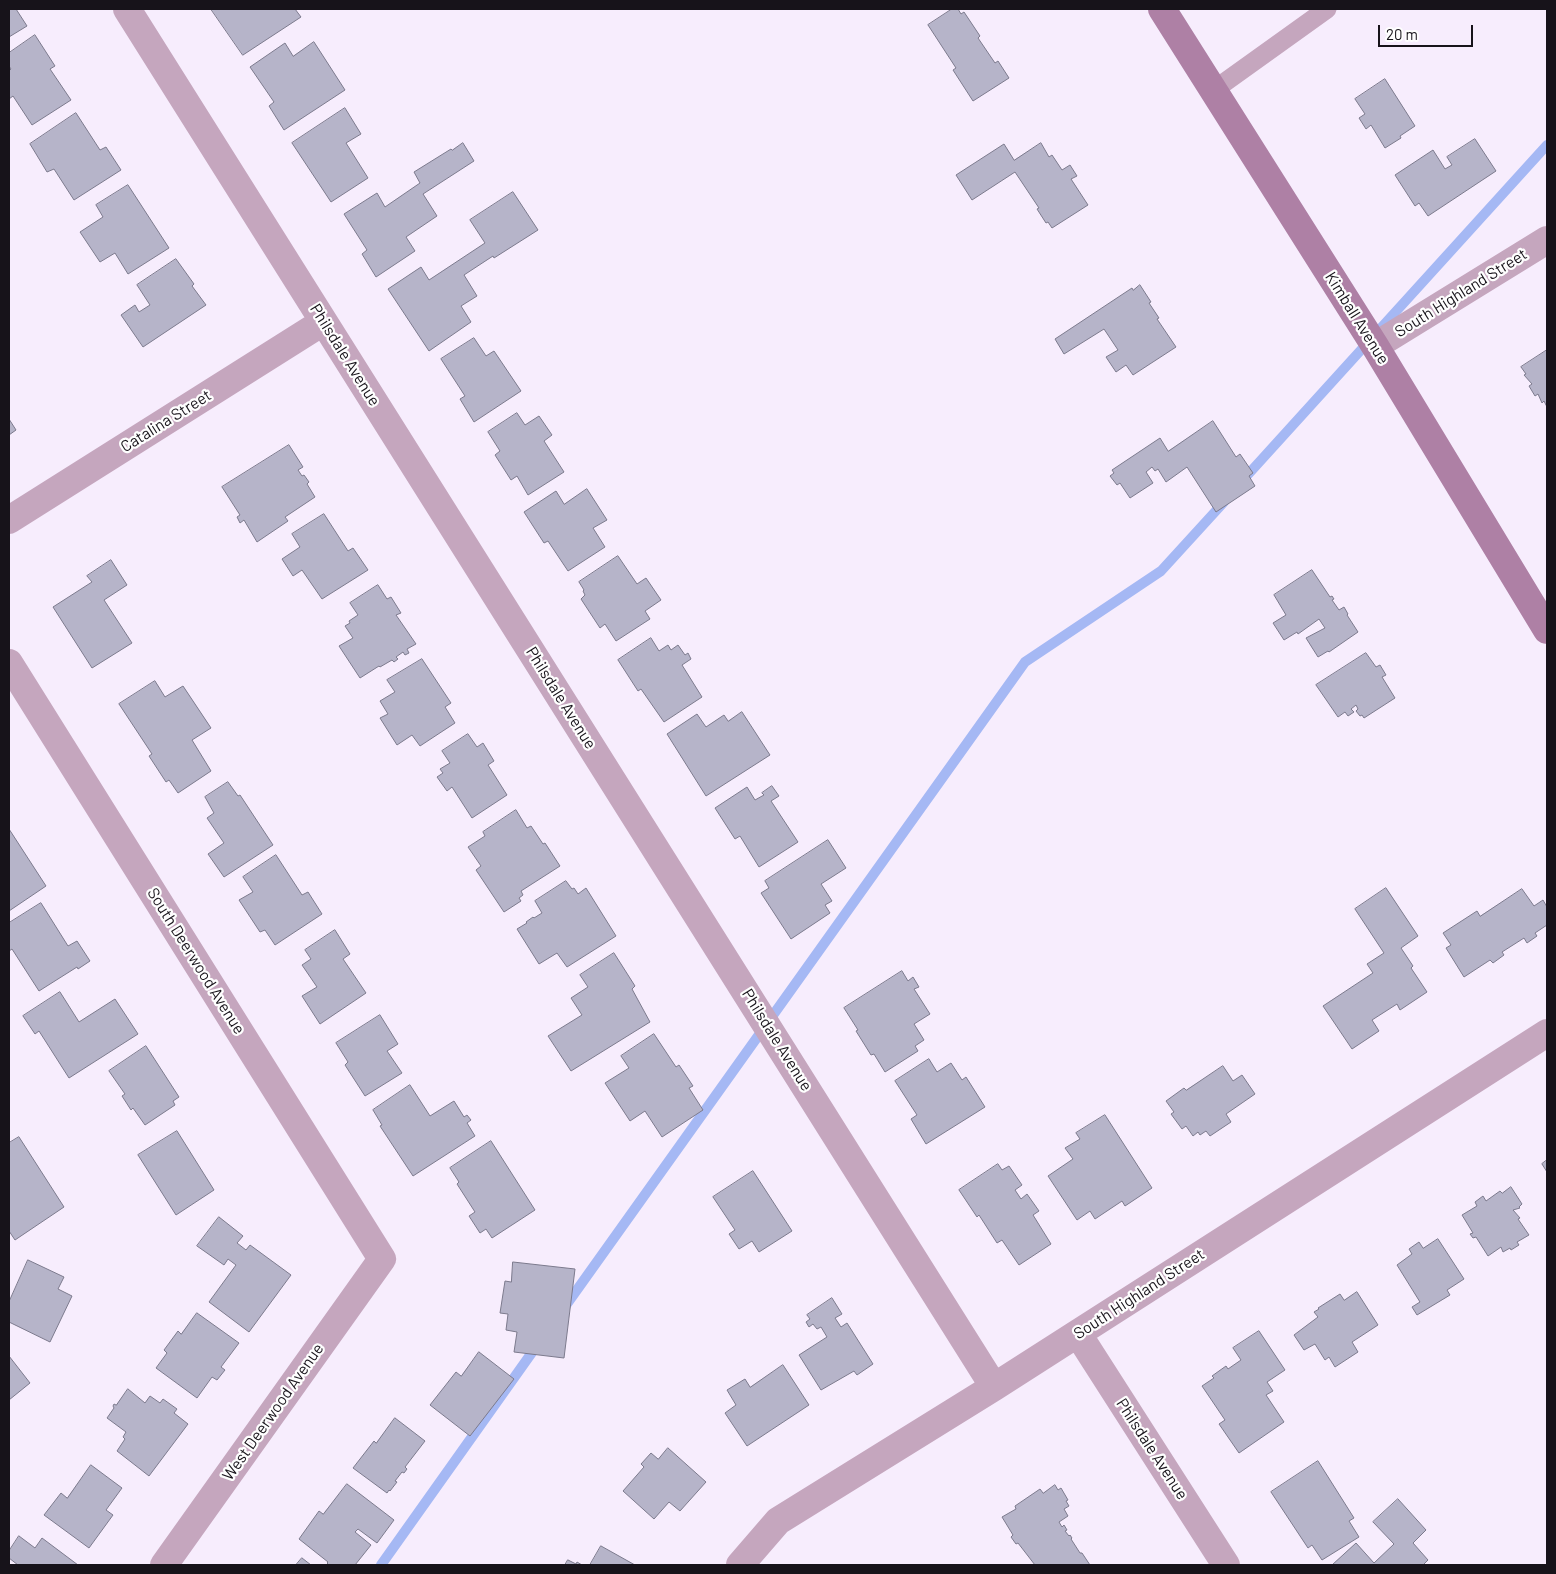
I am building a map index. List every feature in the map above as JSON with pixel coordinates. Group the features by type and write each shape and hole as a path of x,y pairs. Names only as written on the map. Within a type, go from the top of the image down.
{"main road":[{"name":"Kimball Avenue","path":"1162,9 1375,346 1547,630"}],"street":[{"name":"Philsdale Avenue","path":"127,9 994,1387"},
{"name":"South Highland Street","path":"1375,346 1547,240"},
{"name":"Catalina Street","path":"9,520 324,322"},
{"name":"South Deerwood Avenue","path":"9,663 382,1258"},
{"name":"South Highland Street","path":"740,1565 778,1521 1078,1334 1547,1033"},
{"name":"West Deerwood Avenue","path":"164,1565 382,1258"},
{"name":"Philsdale Avenue","path":"1078,1334 1226,1565"}],"lane":[{"path":"1214,90 1327,9"}],"building":[{"path":"9,9 16,9 27,26 9,37"},
{"path":"211,9 295,9 301,17 243,55"},
{"path":"952,9 958,9 961,14 964,12 980,36 978,38 995,63 998,61 1009,78 973,101 953,70 956,68 928,25"},
{"path":"35,35 55,66 50,69 71,100 32,125 13,96 9,99 9,71 11,69 9,66 9,53"},
{"path":"314,42 345,90 284,130 269,106 274,102 250,67 285,43 293,56"},
{"path":"1385,79 1415,126 1385,148 1371,125 1366,129 1359,118 1365,114 1355,99"},
{"path":"345,108 361,134 346,143 368,178 331,202 292,143"},
{"path":"76,113 100,150 106,147 121,170 74,200 54,169 47,172 30,144"},
{"path":"1475,139 1496,171 1428,216 1419,203 1415,206 1395,175 1433,150 1445,169 1452,165 1447,157"},
{"path":"463,143 474,161 423,194 437,216 406,237 415,251 376,277 362,254 367,250 344,214 377,193 385,207 420,183 414,172"},
{"path":"1041,143 1049,157 1052,155 1062,170 1070,165 1077,176 1071,179 1088,205 1052,228 1048,222 1046,223 1037,209 1039,208 1015,172 972,200 956,175 1004,144 1014,160"},
{"path":"128,185 169,248 128,274 115,253 100,262 80,232 103,217 96,205"},
{"path":"513,192 538,230 464,275 477,296 461,306 471,322 429,351 388,289 421,267 429,280 485,243 470,220"},
{"path":"176,259 206,305 143,347 121,315 135,305 139,312 150,305 137,285"},
{"path":"1140,285 1159,318 1157,319 1176,347 1133,375 1126,365 1116,372 1106,357 1118,350 1104,329 1064,354 1055,339 1132,288 1133,290"},
{"path":"474,338 486,356 494,351 521,391 474,422 460,399 465,396 441,359"},
{"path":"1547,350 1547,407 1544,401 1542,403 1538,394 1535,396 1529,386 1532,384 1524,375 1526,374 1521,367"},
{"path":"517,413 525,425 539,416 552,435 544,441 564,472 528,495 517,476 511,480 495,455 500,451 488,432"},
{"path":"9,419 16,430 9,435"},
{"path":"1213,421 1236,457 1240,454 1253,473 1249,476 1255,486 1216,512 1187,467 1166,482 1158,469 1155,471 1152,467 1146,472 1153,483 1130,498 1120,483 1117,485 1110,476 1114,473 1112,470 1160,438 1168,451"},
{"path":"289,445 303,467 298,470 309,482 307,484 315,497 285,517 288,521 257,542 244,520 240,523 237,517 240,515 222,487"},
{"path":"587,489 607,520 593,528 605,547 568,571 548,541 544,543 524,512 556,491 564,504"},
{"path":"324,514 348,551 353,548 368,570 322,599 302,570 293,576 282,559 300,547 292,534"},
{"path":"618,556 637,584 646,578 661,600 645,611 650,619 616,641 605,624 600,628 581,599 585,595 579,582"},
{"path":"111,560 127,585 104,600 132,643 92,668 53,607 92,582 87,576"},
{"path":"1312,570 1330,597 1332,596 1334,599 1332,600 1339,610 1344,607 1358,632 1329,652 1318,657 1306,638 1325,628 1319,619 1298,634 1297,632 1284,640 1273,623 1286,615 1274,595"},
{"path":"378,585 387,599 391,597 401,613 396,615 416,644 407,649 409,653 405,655 403,652 396,657 398,659 394,662 392,660 379,666 360,678 339,646 353,638 345,626 358,615 350,603"},
{"path":"651,638 659,651 668,645 671,650 678,645 685,655 688,653 691,659 682,665 702,697 664,722 641,689 638,691 618,660"},
{"path":"1366,653 1376,667 1380,665 1386,675 1382,677 1395,698 1364,718 1356,711 1358,709 1356,705 1351,709 1354,712 1348,716 1345,712 1338,717 1316,685"},
{"path":"422,659 451,703 445,707 455,723 420,746 412,735 397,745 380,718 388,714 380,701 395,692 387,680"},
{"path":"155,681 165,697 183,686 211,728 192,740 211,771 178,793 169,780 166,782 149,756 152,754 119,704"},
{"path":"742,712 770,755 706,796 667,734 697,714 706,727 724,715 728,721"},
{"path":"468,734 477,747 483,743 494,761 488,765 507,795 472,818 452,787 447,791 437,777 443,773 440,769 450,763 442,751"},
{"path":"228,782 238,796 240,795 273,845 224,877 208,854 224,843 207,818 214,813 205,797"},
{"path":"772,786 779,796 771,801 798,842 759,867 740,836 735,839 715,808 747,787 755,800 764,795 762,793"},
{"path":"516,810 527,828 531,826 560,866 521,891 523,895 519,898 521,901 504,912 476,870 481,866 468,847 485,836 483,832"},
{"path":"9,829 46,886 9,911"},
{"path":"828,840 846,868 821,884 832,901 825,905 830,913 791,939 761,893 769,888 765,881"},
{"path":"276,855 302,895 308,892 322,914 275,945 265,930 260,932 239,900 253,892 243,877"},
{"path":"566,881 578,894 586,888 616,936 567,967 557,953 539,964 517,929 542,913 535,901"},
{"path":"1386,888 1418,936 1401,948 1413,966 1411,968 1427,992 1400,1010 1397,1004 1372,1020 1379,1031 1352,1049 1323,1006 1373,973 1367,964 1384,953 1355,909"},
{"path":"1522,889 1534,906 1543,900 1547,907 1547,925 1535,933 1537,936 1527,943 1524,938 1502,952 1504,955 1493,963 1490,960 1464,977 1446,948 1451,945 1443,933 1477,911 1480,916"},
{"path":"41,903 68,946 77,941 90,961 39,991 12,949 9,951 9,923"},
{"path":"335,930 350,954 343,959 366,993 320,1024 302,996 317,987 302,965 311,959 305,950"},
{"path":"614,953 635,986 632,989 650,1022 571,1071 548,1036 582,1015 571,998 588,987 580,975"},
{"path":"902,971 908,981 913,977 919,987 914,989 930,1014 914,1024 924,1040 915,1046 918,1051 885,1072 874,1054 871,1055 844,1008"},
{"path":"60,992 79,1022 115,999 138,1034 69,1078 39,1031 35,1034 23,1016"},
{"path":"380,1015 398,1044 387,1051 402,1073 365,1096 345,1065 348,1062 336,1043"},
{"path":"654,1034 676,1067 679,1065 693,1086 689,1088 703,1110 662,1137 645,1111 630,1121 605,1083 629,1068 621,1056"},
{"path":"146,1046 179,1097 173,1101 175,1105 145,1125 133,1108 131,1110 122,1096 125,1094 109,1071"},
{"path":"929,1059 937,1072 951,1063 962,1080 966,1077 985,1107 926,1144 911,1119 917,1115 895,1081"},
{"path":"1223,1066 1233,1081 1242,1075 1255,1094 1226,1114 1231,1122 1210,1136 1206,1131 1200,1135 1198,1132 1193,1136 1186,1126 1182,1129 1171,1114 1174,1112 1166,1101 1184,1088 1186,1090"},
{"path":"410,1085 430,1116 454,1101 464,1117 467,1115 471,1120 467,1123 475,1136 413,1176 380,1126 382,1125 373,1110"},
{"path":"1105,1115 1152,1188 1125,1206 1122,1201 1095,1219 1090,1211 1077,1220 1048,1176 1073,1159 1065,1148 1080,1139 1076,1133"},
{"path":"177,1131 214,1190 176,1215 138,1155"},
{"path":"19,1137 64,1207 15,1240 9,1231 9,1143"},
{"path":"491,1141 535,1210 492,1238 486,1229 480,1233 469,1216 475,1212 457,1184 459,1182 450,1168"},
{"path":"1547,1160 1547,1172 1542,1164"},
{"path":"998,1164 1002,1170 1009,1166 1022,1185 1015,1190 1021,1199 1027,1194 1039,1211 1033,1215 1051,1244 1019,1265 1002,1240 997,1243 979,1215 977,1217 959,1190"},
{"path":"753,1171 792,1231 759,1252 752,1241 739,1249 729,1234 735,1230 713,1197"},
{"path":"1511,1187 1522,1204 1520,1208 1513,1210 1520,1218 1518,1219 1529,1235 1517,1242 1519,1245 1511,1250 1510,1248 1503,1252 1501,1247 1488,1256 1476,1237 1473,1238 1470,1234 1473,1233 1462,1215 1477,1206 1475,1202 1483,1196 1486,1201 1500,1191 1502,1193"},
{"path":"219,1217 243,1236 237,1243 246,1250 250,1245 291,1275 249,1332 209,1302 236,1265 228,1259 224,1265 197,1246"},
{"path":"1438,1239 1464,1279 1447,1290 1450,1295 1417,1315 1412,1307 1420,1302 1397,1265 1412,1254 1409,1249 1419,1242 1423,1248"},
{"path":"28,1260 64,1277 58,1289 72,1296 50,1342 9,1322 9,1302"},
{"path":"513,1262 575,1269 564,1358 514,1352 517,1332 506,1330 508,1314 500,1313 505,1281 511,1282"},
{"path":"1357,1292 1378,1325 1352,1342 1358,1352 1335,1367 1329,1357 1325,1360 1315,1344 1304,1350 1294,1335 1318,1317 1314,1312 1340,1294 1344,1300"},
{"path":"832,1298 842,1314 835,1318 841,1327 847,1323 873,1364 857,1375 854,1371 821,1390 799,1355 827,1337 821,1327 817,1329 813,1324 809,1327 806,1322 810,1319 807,1315"},
{"path":"197,1313 239,1343 221,1367 225,1370 217,1380 212,1377 197,1398 156,1368 167,1353 164,1350 178,1331 181,1334"},
{"path":"1259,1331 1285,1370 1267,1382 1273,1391 1266,1395 1284,1422 1239,1453 1219,1424 1225,1420 1202,1386 1214,1378 1212,1376 1226,1366 1228,1369 1241,1360 1233,1348"},
{"path":"479,1352 514,1379 470,1436 430,1405 456,1372 461,1376"},
{"path":"9,1356 30,1383 9,1400"},
{"path":"783,1365 809,1405 747,1446 725,1413 736,1405 727,1390 745,1379 750,1387"},
{"path":"128,1389 145,1403 150,1396 160,1403 163,1399 177,1409 174,1413 188,1424 149,1476 117,1451 125,1439 123,1437 126,1432 107,1418 114,1408 114,1404 116,1405"},
{"path":"395,1418 425,1441 405,1467 407,1469 404,1473 402,1472 395,1481 397,1482 387,1493 353,1468 374,1441 376,1443"},
{"path":"668,1448 706,1482 680,1511 669,1502 654,1519 623,1491 644,1467 641,1464 651,1453 658,1459"},
{"path":"1318,1461 1354,1518 1349,1521 1359,1537 1322,1560 1312,1545 1308,1548 1271,1492"},
{"path":"91,1465 122,1488 106,1510 113,1515 89,1548 44,1515 61,1493 67,1498"},
{"path":"347,1484 394,1520 377,1543 358,1529 355,1532 371,1545 355,1565 329,1565 328,1562 299,1539 319,1511 323,1514"},
{"path":"1055,1485 1058,1490 1061,1488 1068,1500 1066,1501 1069,1506 1064,1509 1068,1516 1059,1522 1062,1527 1064,1525 1067,1530 1065,1531 1070,1535 1080,1553 1082,1553 1090,1565 1035,1565 1011,1537 1013,1535 1002,1517 1016,1509 1015,1506 1040,1489 1043,1493"},
{"path":"1398,1499 1426,1530 1413,1543 1428,1560 1423,1565 1332,1565 1356,1543 1374,1563 1394,1544 1373,1522"},
{"path":"19,1536 35,1548 42,1538 78,1565 18,1565 9,1558 9,1551"},
{"path":"601,1546 635,1565 590,1565"},
{"path":"302,1558 311,1565 296,1565"},
{"path":"568,1560 576,1564 577,1562 582,1565 565,1565"}],"waterway":[{"path":"1243,480 1547,145"},
{"path":"564,1308 1025,662 1161,571 1224,502"},
{"path":"381,1565 538,1344"}]}
